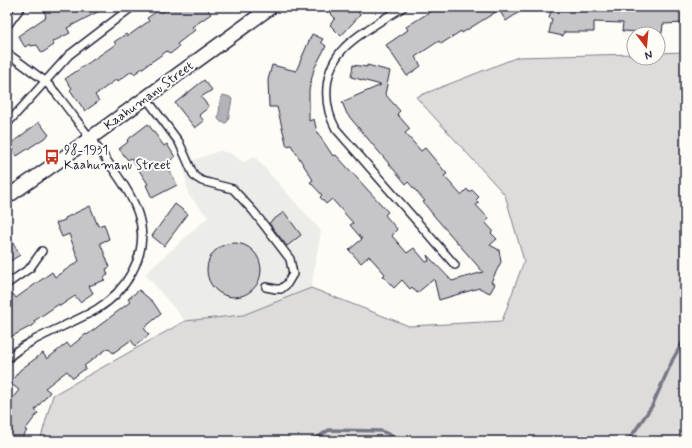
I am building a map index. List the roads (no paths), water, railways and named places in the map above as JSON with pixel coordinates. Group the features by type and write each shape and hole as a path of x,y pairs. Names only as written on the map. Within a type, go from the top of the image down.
{"street":[{"name":"Kaahumanu Street","path":"7,197 90,139 271,7"}],"lane":[{"path":"7,26 21,7"},
{"path":"7,124 64,59 132,7"},
{"path":"403,7 356,38 344,48 330,72 326,91 326,103 332,122 336,129 455,265"},
{"path":"7,53 45,81 56,93 127,188 137,208 142,241 137,261 122,287 105,304 23,347 7,359"},
{"path":"146,98 179,142 194,176 202,181 233,189 254,212 290,259 293,274 287,284 276,290 266,287"},
{"path":"7,284 30,268 42,251"}],"waterway":[{"path":"628,441 652,406 673,359 685,338"},
{"path":"312,441 329,430 381,431 406,441"}],"place":[{"name":"98-1931 Kaahumanu Street","path":"52,157"}]}
